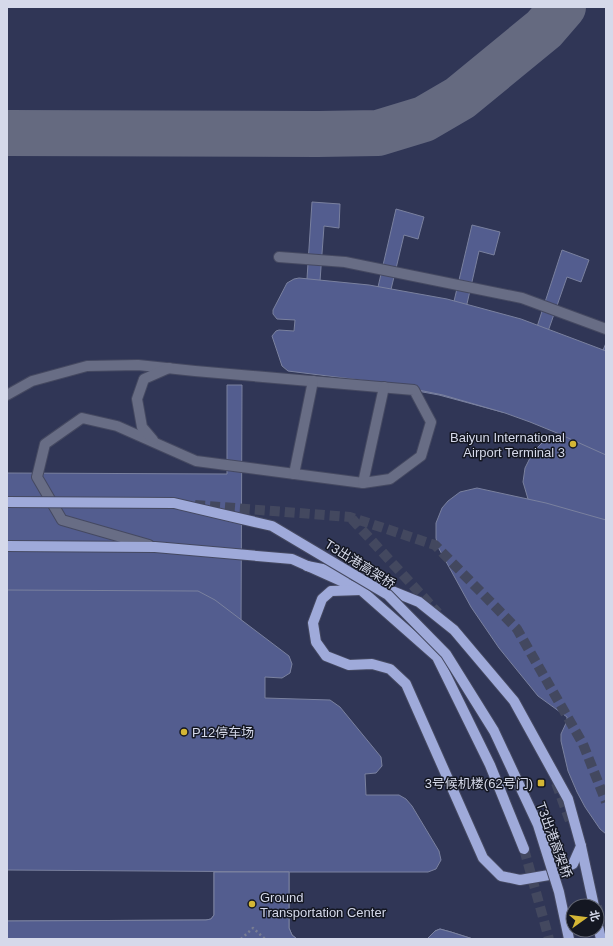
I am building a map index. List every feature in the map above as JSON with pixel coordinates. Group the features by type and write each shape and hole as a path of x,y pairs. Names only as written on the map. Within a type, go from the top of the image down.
{"main road":[{"name":"T3出港高架桥","path":"7,502 174,503 272,526 388,595 446,654 494,732 538,825 559,892 569,939"},
{"path":"7,546 155,547 292,559 360,590 437,657 490,765 524,849"},
{"path":"307,566 351,574 419,602 454,630 514,701 568,799 581,846 592,898"},
{"path":"360,590 332,591 322,599 313,623 316,642 326,656 349,665 372,664 390,669 406,684 483,858 501,876 520,880 549,875 573,864 581,846"}],"lane":[{"path":"280,257 345,262 522,298 606,329"},
{"path":"7,395 32,382 87,366 138,364 414,390 431,422 421,456 390,479 363,483 196,461 117,426 82,418 45,444 37,477 62,520 155,547"},
{"path":"156,443 142,427 137,399 144,379 170,368"},
{"path":"294,474 312,381"},
{"path":"363,483 384,388"}],"path":[{"path":"241,939 253,928 265,939"}],"shaded area":[{"path":"7,7 606,7 606,939 7,939"}],"building":[{"name":"Baiyun International Airport Terminal 3","path":"312,202 340,204 339,228 324,226 319,295 375,300 396,209 424,217 418,239 404,235 388,302 451,314 472,225 500,232 494,255 479,251 464,317 534,336 562,250 589,260 581,282 567,277 545,340 599,360 606,343 606,680 603,674 594,679 579,654 587,649 565,614 519,553 515,544 517,534 523,525 532,519 541,518 528,499 523,482 525,468 533,452 548,437 584,434 514,408 509,411 502,412 439,395 379,384 373,379 371,372 294,365 297,293 306,294"},
{"path":"299,278 369,285 447,299 521,319 606,351 606,455 530,422 443,395 384,383 288,371 282,366 272,336 279,330 294,331 295,320 277,319 273,314 273,310 287,283"},
{"path":"227,385 242,385 241,632 7,631 7,473 227,474"},
{"path":"477,488 546,503 606,520 606,834 600,829 585,807 568,771 561,741 561,734 567,721 567,717 538,696 499,648 471,607 438,547 436,538 436,523 442,508 448,501 460,492"},
{"name":"P12停车场","path":"7,590 198,591 215,600 289,656 292,664 290,673 282,678 265,677 265,698 330,700 340,707 381,757 382,766 376,773 365,774 366,795 399,795 406,799 412,806 439,851 441,860 436,869 428,872 7,870"},
{"name":"Ground Transportation Center","path":"214,872 289,872 289,928 292,935 297,939 7,939 7,921 211,919 214,915"},
{"name":"Ground Transportation Center","path":"214,872 289,872 289,928 292,935 297,939 7,939 7,921 211,919 214,915"},
{"path":"440,929 473,939 427,939 435,931"},
{"path":"440,929 473,939 427,939 435,931"}],"taxiway":[{"path":"7,133 378,133 424,119 460,98 544,29 563,7"}],"tunnel":[{"path":"195,505 350,517 435,545 517,629 583,744 606,802"},
{"path":"352,519 438,613"},
{"path":"556,783 571,824"},
{"path":"524,849 549,939"}],"place":[{"name":"Baiyun International Airport Terminal 3","path":"573,444"},
{"name":"P12停车场","path":"184,732"},
{"name":"3号候机楼(62号门)","path":"541,783"},
{"name":"Ground Transportation Center","path":"252,904"}]}
